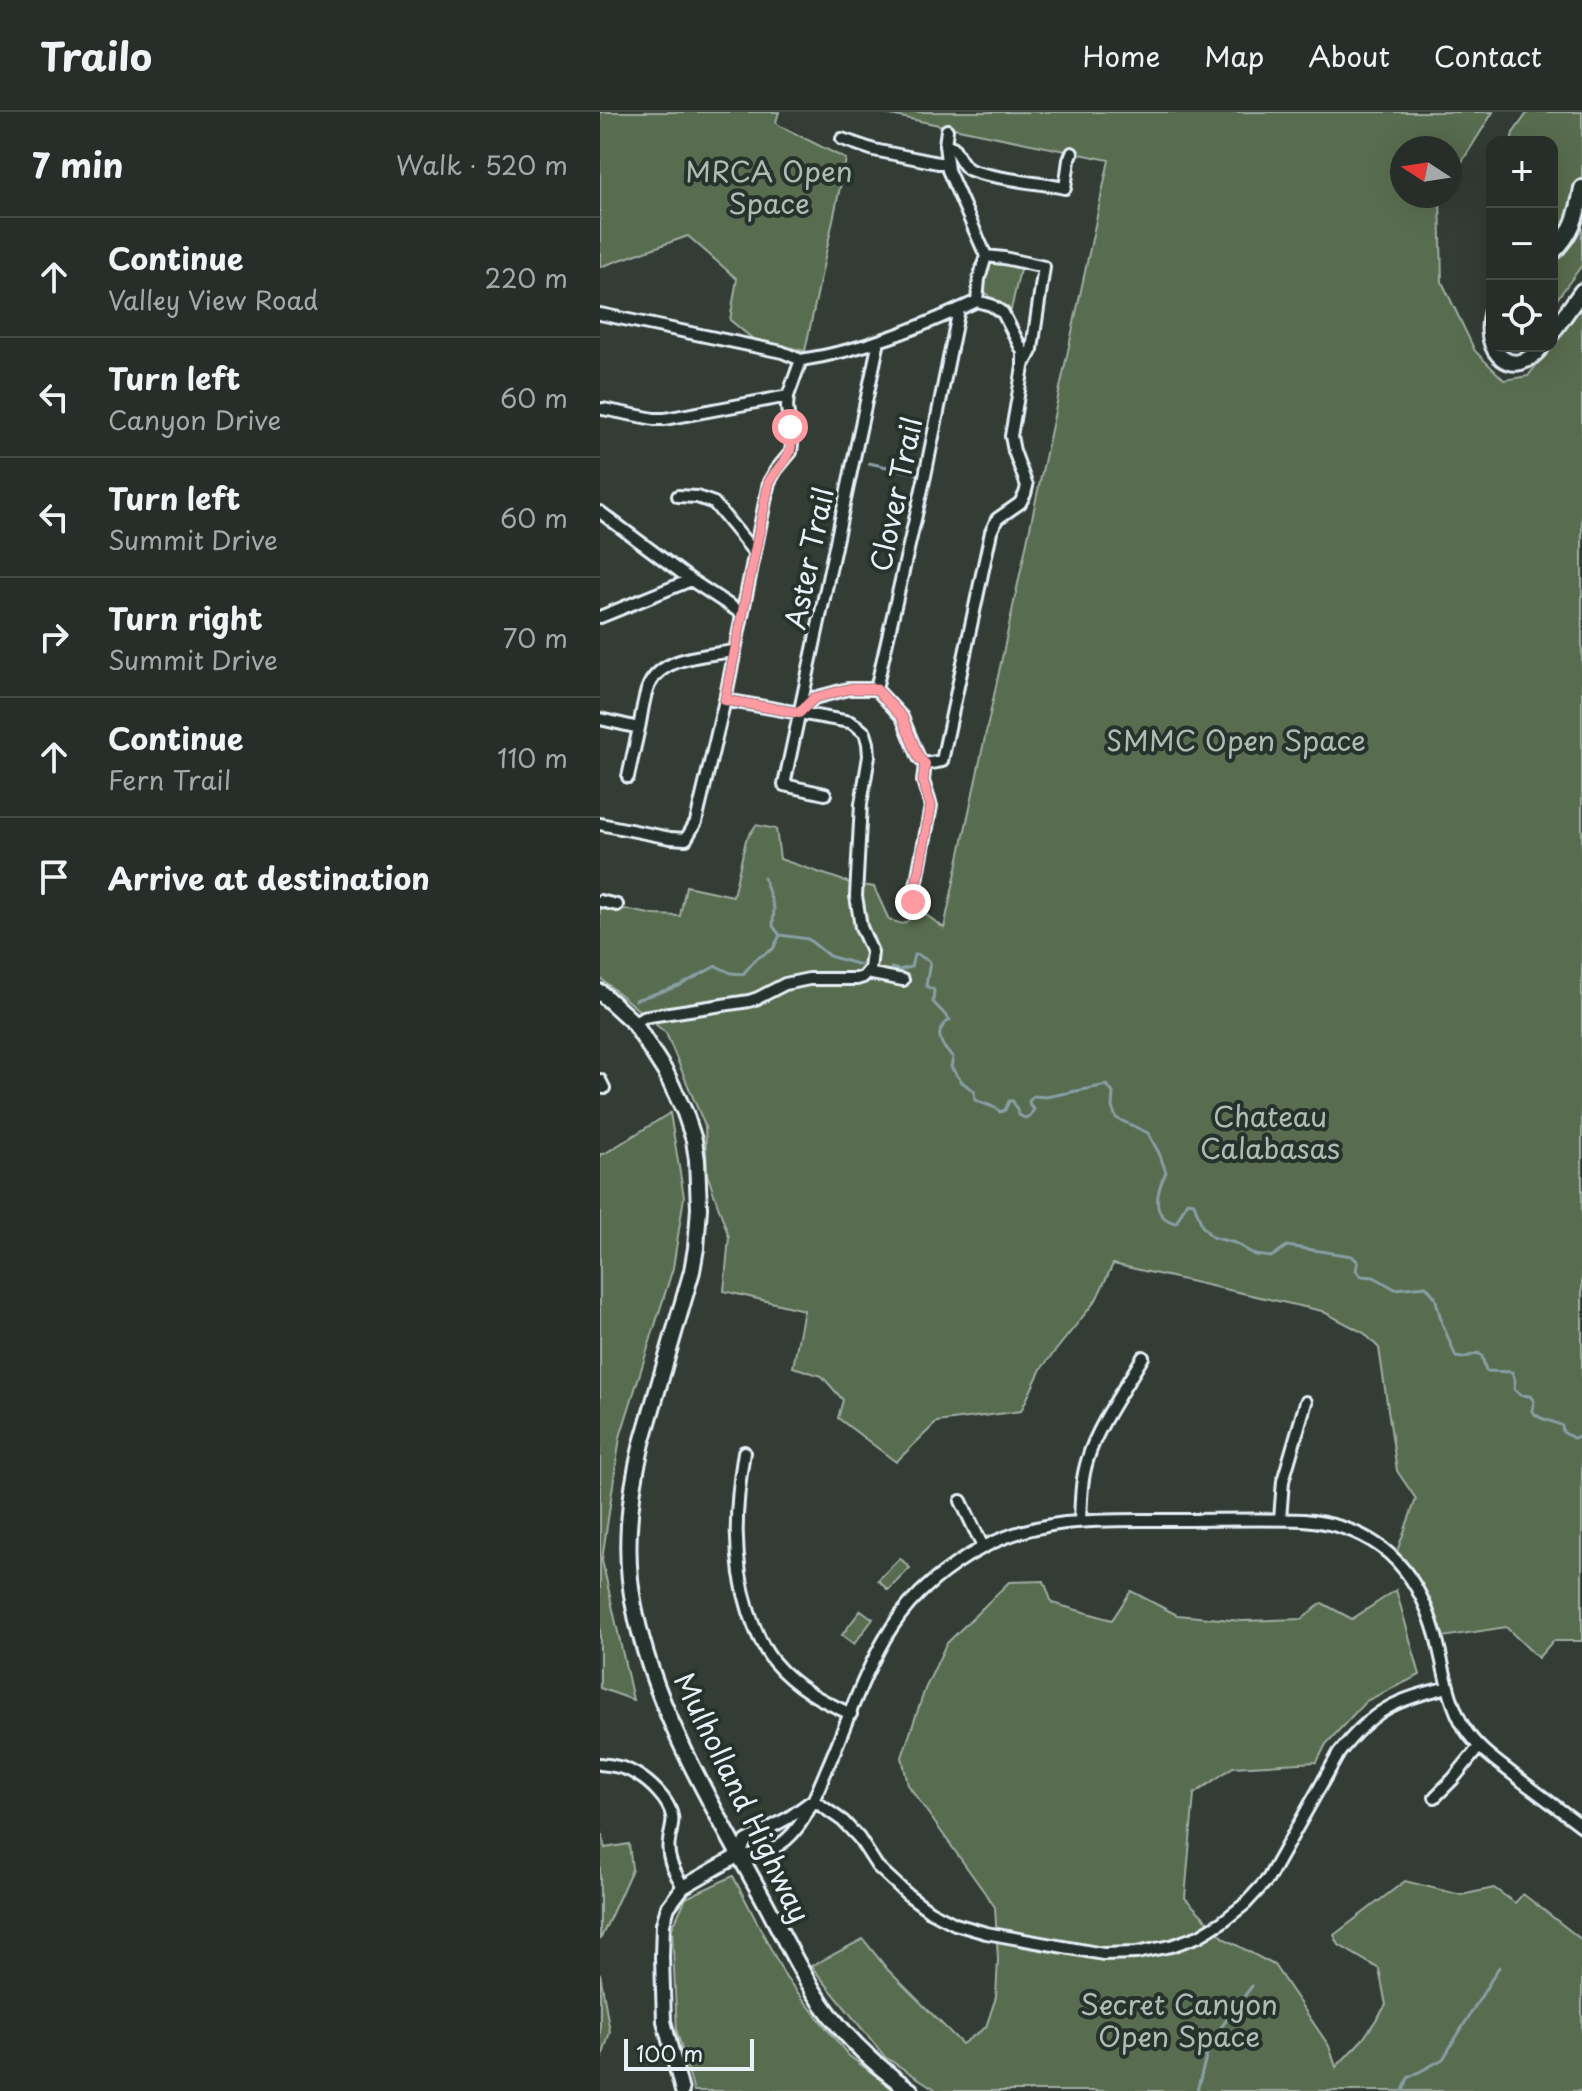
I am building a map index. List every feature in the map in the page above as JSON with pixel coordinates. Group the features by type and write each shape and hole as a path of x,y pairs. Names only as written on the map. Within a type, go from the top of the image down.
{"main road":[{"path":"1558,246 1570,232 1582,188"},
{"path":"1558,325 1582,291"},
{"path":"1495,352 1500,358 1511,362 1523,361 1537,352"},
{"name":"Mulholland Highway","path":"600,992 634,1023 666,1073 694,1140 700,1196 699,1231 692,1271 635,1470 627,1537 629,1577 643,1640 662,1697 693,1767 803,1974 855,2044 911,2091"}],"street":[{"path":"947,130 946,163 986,256 977,301"},
{"path":"842,139 874,150 946,163"},
{"path":"945,145 953,147 968,170 987,176 1065,188 1072,153"},
{"path":"986,256 1044,267 1032,349 1023,367"},
{"path":"600,314 782,352 801,360 830,356 879,341 977,301 1003,313 1023,352 1011,436 1027,486 1020,503 997,519 991,532 943,759 925,764"},
{"name":"Clover Trail","path":"876,689 925,476 959,309"},
{"name":"Aster Trail","path":"825,794 784,785 879,341"},
{"path":"600,824 686,839 696,822 725,700 769,482 791,452 788,396 801,360"},
{"path":"603,409 665,419 788,396"},
{"path":"678,496 697,497 714,503 754,552"},
{"path":"600,512 741,613"},
{"path":"600,617 691,580"},
{"path":"628,777 647,688 658,673 673,662 733,651"},
{"path":"799,713 814,698 848,689 876,689 902,717 919,758 925,764"},
{"path":"634,1023 643,1017 749,1001 801,979 852,980 863,977 872,964 872,952 861,927 856,896 861,804 869,756 865,733 850,722 725,700"},
{"path":"600,719 639,728"},
{"path":"913,902 931,806 923,781 925,764"},
{"path":"600,901 617,905"},
{"path":"867,973 903,980"},
{"path":"1080,1521 1081,1486 1088,1456 1143,1357"},
{"path":"1280,1519 1283,1481 1306,1402"},
{"path":"744,1452 736,1527 737,1558 753,1625 760,1642 786,1675 821,1701 851,1714"},
{"path":"961,1501 983,1547"},
{"path":"682,2091 664,2021 663,1924 668,1907 683,1887 739,1855 754,1856 782,1842 797,1828 813,1800 875,1655 908,1604 944,1572 983,1547 1011,1535 1080,1521 1280,1519 1328,1522 1351,1529 1392,1556 1424,1598 1455,1709 1479,1747 1582,1826"},
{"path":"813,1800 843,1821 859,1838 877,1866 907,1894 955,1924 986,1933 1103,1954 1136,1953 1199,1936 1245,1904 1268,1879 1349,1740 1390,1706 1448,1687"},
{"path":"1435,1797 1479,1747"},
{"path":"600,1764 637,1774 668,1806 673,1822 667,1853 683,1887"},
{"path":"739,1855 746,1841 813,1800"},
{"path":"774,1826 782,1842"}],"green space":[{"name":"MRCA Open Space","path":"600,112 779,112 778,125 846,159 805,351 753,339 730,320 737,279 688,236 600,267"},
{"path":"876,112 1493,112 1462,162 1462,136 1390,136 1390,208 1440,208 1442,282 1475,351 1504,380 1528,376 1546,352 1558,352 1558,336 1582,304 1582,1641 1553,1641 1538,1658 1506,1627 1443,1637 1440,1627 1432,1629 1396,1554 1416,1499 1397,1471 1379,1348 1364,1333 1322,1311 1113,1264 1096,1300 1041,1369 1021,1411 937,1422 896,1462 838,1418 843,1400 822,1376 793,1367 804,1310 724,1291 729,1237 707,1174 705,1126 666,1033 600,978 600,904 654,915 680,916 686,886 733,896 746,840 756,825 776,829 780,859 850,883 874,887 889,920 903,924 921,911 944,928 1109,160"},
{"path":"1528,112 1582,112 1582,265 1558,298 1558,136 1512,136"},
{"path":"993,259 1021,265 1011,310 1005,311 984,288 984,272"},
{"path":"670,1113 684,1197 673,1268 620,1437 602,1560 633,1700 600,1688 600,1154"},
{"path":"900,1558 910,1568 888,1590 878,1580"},
{"name":"Secret Canyon Open Space","path":"1044,1581 1052,1603 1112,1620 1131,1591 1177,1615 1242,1621 1302,1619 1322,1603 1352,1619 1396,1590 1420,1675 1366,1701 1326,1744 1317,1762 1233,1767 1194,1794 1185,1898 1225,1939 1274,1965 1329,2046 1336,2067 1363,2039 1386,2005 1379,1969 1339,1945 1334,1935 1405,1881 1461,1895 1494,1888 1515,1903 1523,1894 1582,1940 1582,2091 938,2091 885,2057 811,1966 863,1939 888,1970 962,2044 986,2027 996,1997 998,1959 995,1907 908,1785 902,1757 925,1689 946,1644 1009,1582"},
{"path":"861,1610 873,1619 854,1644 842,1635"},
{"path":"600,1827 605,1848 629,1844 632,1869 600,1940"},
{"path":"733,1876 786,1978 848,2055 896,2091 694,2091 677,2032 672,1928 686,1898"},
{"path":"600,1973 610,2032 600,2064"}],"waterway":[{"path":"869,463 918,474"},
{"path":"764,878 774,908 773,926 779,934"},
{"path":"635,1000 679,986 716,966 731,973 743,974 756,959 773,949 780,935 808,939 829,956 860,965"},
{"path":"891,968 911,967 917,954 930,962 926,986 934,990 933,1002 950,1020 941,1029 940,1038 953,1057 951,1067 962,1082 974,1091 975,1100 1000,1112 1005,1110 1009,1101 1013,1101 1019,1115 1025,1118 1034,1109 1029,1101 1034,1096 1046,1097 1107,1085 1113,1093 1112,1107 1116,1118 1148,1133 1159,1153 1166,1172 1158,1202 1167,1220 1176,1223 1187,1202 1194,1203 1202,1226 1212,1237 1235,1243 1255,1255 1271,1257 1287,1246 1352,1256 1358,1262 1356,1270 1361,1276 1374,1277 1395,1289 1426,1286 1435,1297 1456,1357 1478,1353 1482,1356 1486,1371 1512,1372 1514,1389 1520,1395 1530,1396 1534,1401 1532,1411 1535,1414 1562,1426 1563,1432 1573,1438 1582,1437"},
{"path":"1403,2091 1408,2078 1443,2059 1499,1967"},
{"path":"1197,2091 1210,2042 1252,1986"}],"route":[{"path":"790,427 791,452 769,482 725,700 799,713 814,698 848,689 876,689 902,717 919,758 925,764 923,781 931,806 913,902"}],"park label":[{"name":"SMMC Open Space","path":"1236,739"},
{"name":"Chateau Calabasas","path":"1270,1131"}]}
